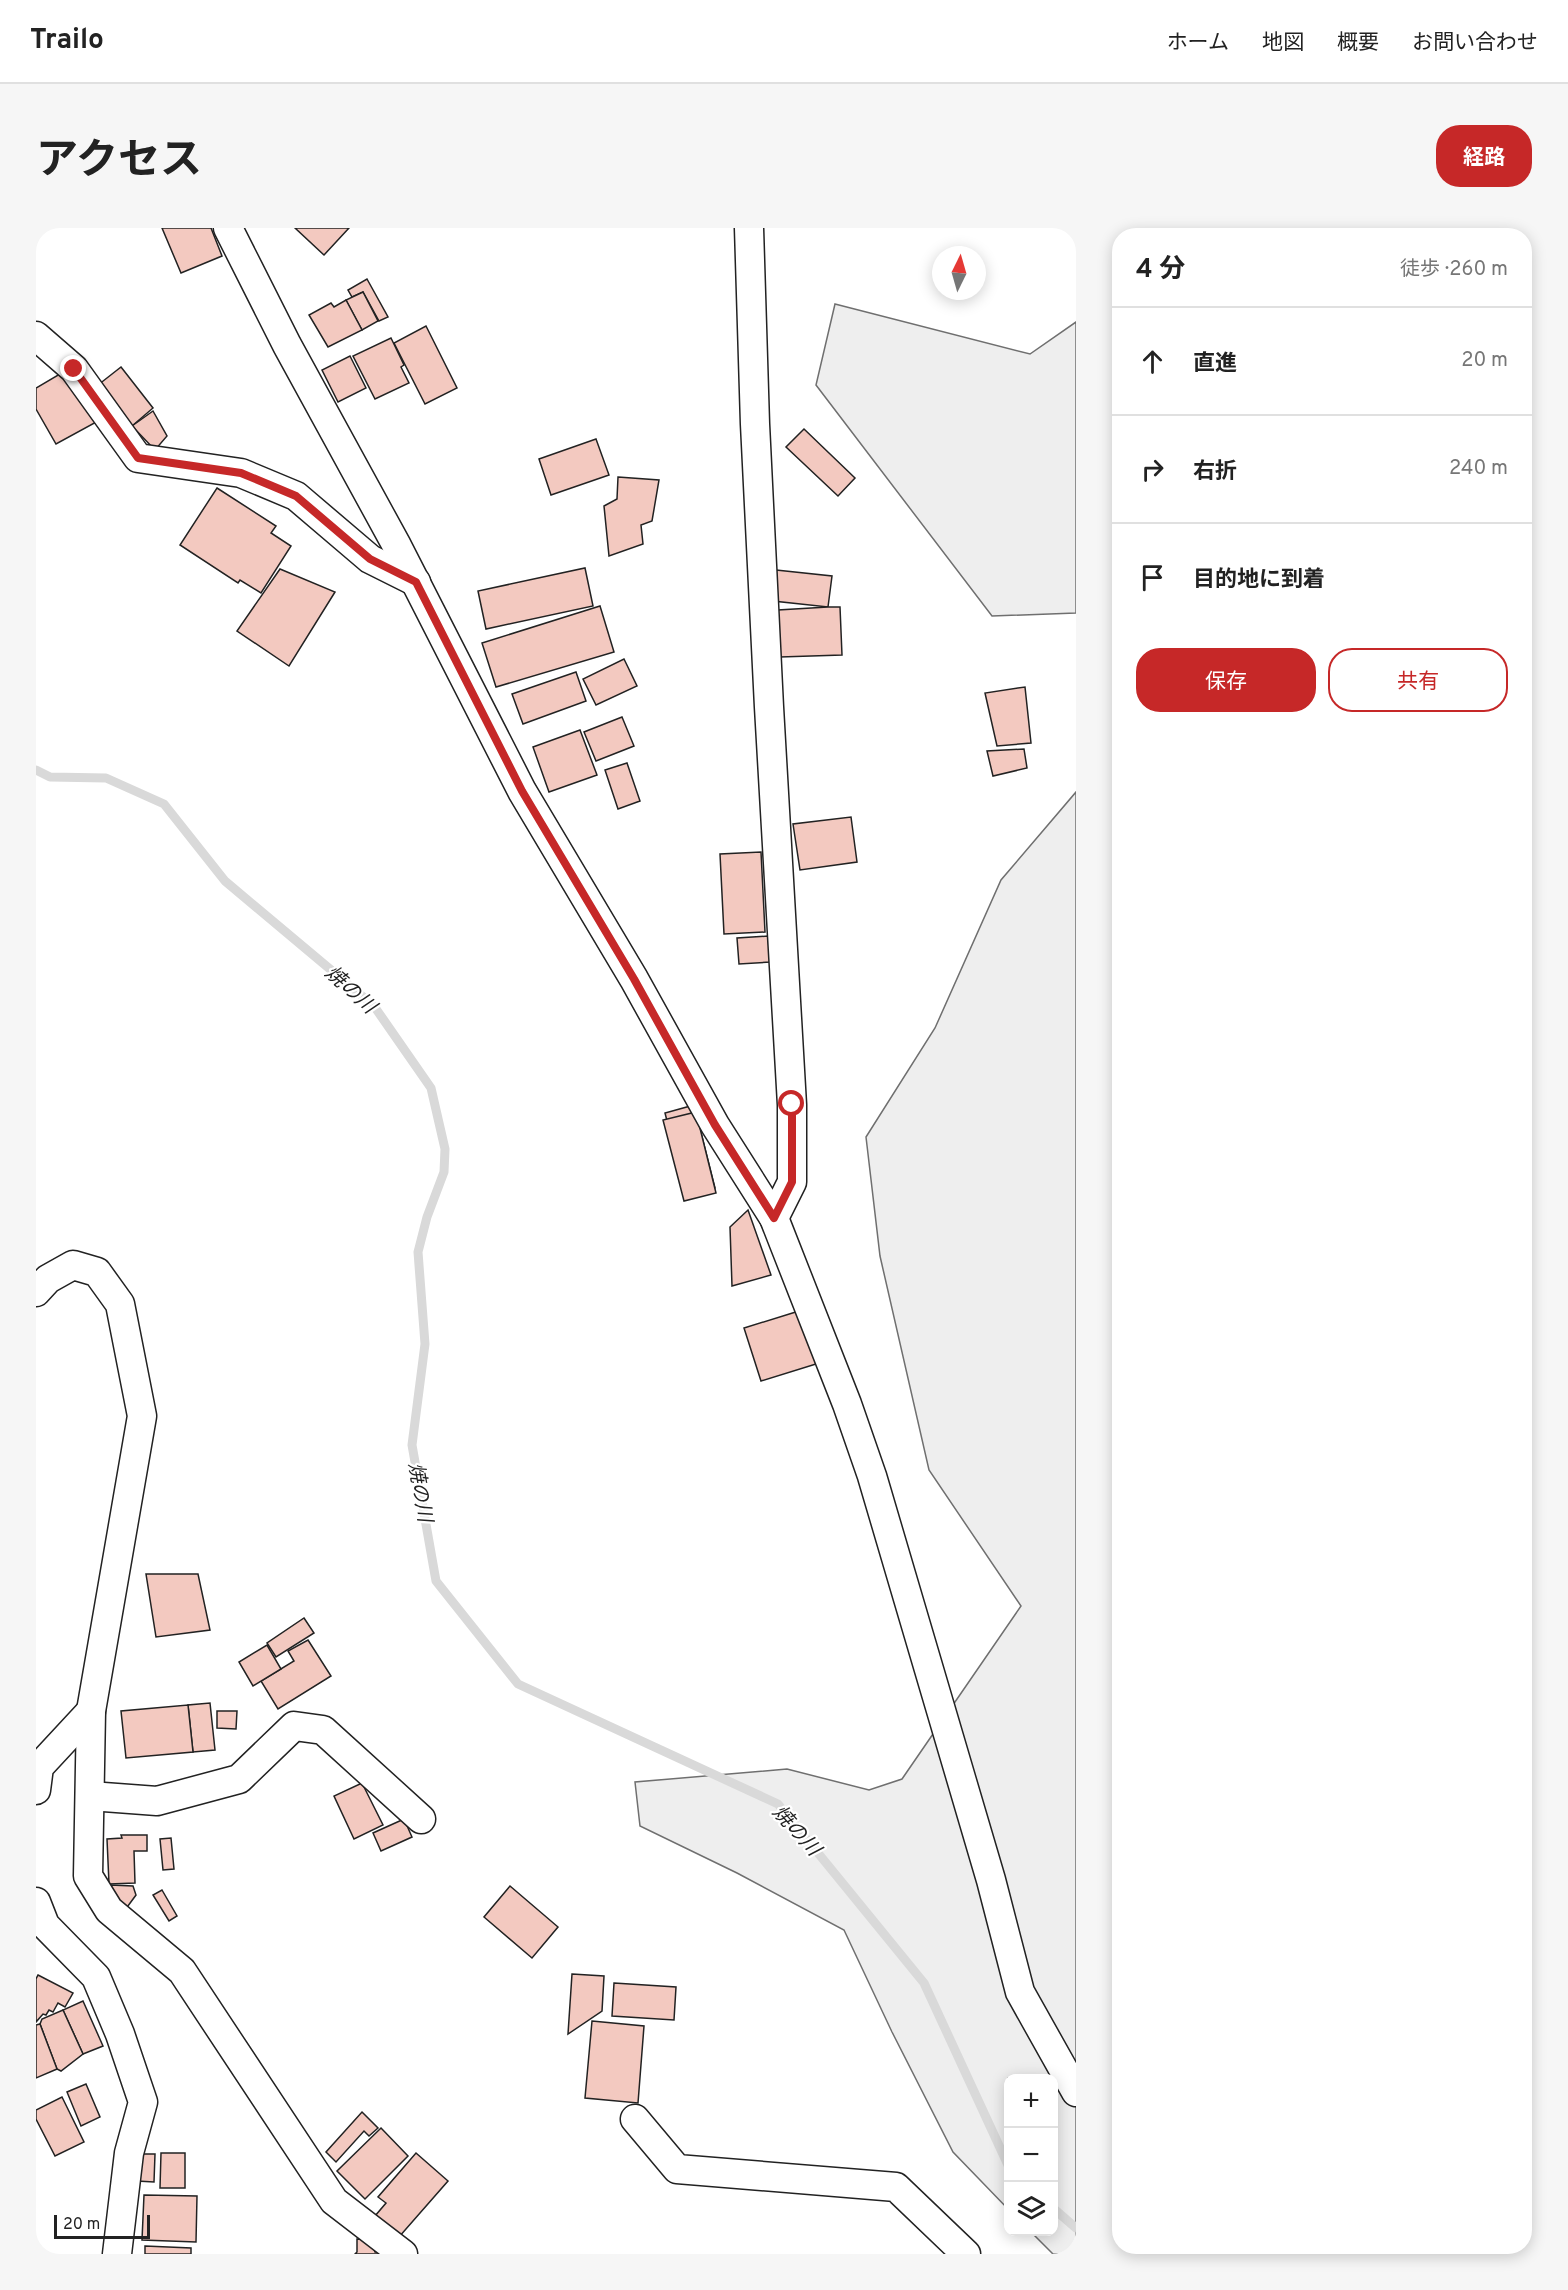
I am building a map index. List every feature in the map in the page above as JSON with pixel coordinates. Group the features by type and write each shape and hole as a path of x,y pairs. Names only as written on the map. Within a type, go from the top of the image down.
{"street":[{"path":"228,228 287,345 416,582 522,791 634,979 715,1125 774,1218 847,1404 872,1476 991,1880 1020,1992 1076,2092"},
{"path":"749,228 767,683 792,1104 792,1182 774,1218"},
{"path":"36,336 74,369 138,458 241,473 296,496 370,559 416,582"},
{"path":"36,1292 48,1279 73,1266 97,1272 120,1304 142,1416 91,1711 88,1876 109,1910 182,1971 334,2201 403,2254"},
{"path":"36,1790 39,1767 91,1711"},
{"path":"90,1796 157,1802 239,1779 294,1726 323,1730 421,1819"},
{"path":"36,1902 45,1925 96,1977 120,2034 143,2102 129,2153 117,2254"},
{"path":"635,2119 677,2169 896,2187 966,2254"}],"shaded area":[{"path":"835,304 1030,354 1076,322 1076,613 992,616 816,385"},
{"path":"1076,792 1076,2254 1053,2254 1035,2236 1058,2236 1058,2074 1004,2074 1004,2205 953,2152 892,2032 844,1930 737,1873 640,1826 635,1782 787,1769 869,1790 902,1779 1021,1606 929,1470 880,1256 866,1137 935,1028 1001,880"}],"building":[{"path":"162,228 211,228 222,256 181,273"},
{"path":"295,228 349,228 324,255"},
{"path":"367,279 388,317 379,321 363,292 352,297 348,290"},
{"path":"363,292 378,321 362,330 346,300"},
{"path":"346,300 362,330 328,347 309,315 331,303 334,307"},
{"path":"426,326 457,388 425,404 394,343"},
{"path":"391,338 404,365 401,367 409,383 375,399 353,356"},
{"path":"350,356 366,388 338,402 322,370"},
{"path":"121,367 153,408 132,426 98,385"},
{"path":"70,368 100,420 56,444 36,409 36,388"},
{"path":"153,411 167,436 155,450 132,426"},
{"path":"804,429 855,478 838,496 786,447"},
{"path":"596,439 609,475 551,495 539,459"},
{"path":"618,477 659,480 652,521 641,525 643,544 609,556 604,506 617,499"},
{"path":"217,488 276,526 271,533 291,546 261,593 240,580 238,583 180,545"},
{"path":"585,568 593,606 486,629 478,591"},
{"path":"280,569 335,592 289,666 237,631"},
{"path":"776,570 832,576 828,607 773,601"},
{"path":"600,606 614,652 496,687 482,643"},
{"path":"840,607 842,655 780,657 778,610"},
{"path":"624,659 637,686 596,705 583,679"},
{"path":"576,672 586,701 523,724 512,694"},
{"path":"1025,687 1031,743 997,746 985,693"},
{"path":"622,717 634,746 596,761 584,732"},
{"path":"580,730 597,775 549,792 533,747"},
{"path":"1024,749 1027,768 993,776 987,751"},
{"path":"627,763 640,801 618,809 605,770"},
{"path":"851,817 857,862 800,870 793,824"},
{"path":"761,852 765,932 724,934 720,854"},
{"path":"768,936 770,962 739,964 737,938"},
{"path":"694,1105 715,1188 686,1196 665,1113"},
{"path":"696,1112 716,1193 684,1201 663,1120"},
{"path":"748,1210 771,1275 732,1286 730,1227"},
{"path":"799,1311 816,1364 761,1381 744,1328"},
{"path":"146,1574 198,1574 210,1630 156,1637"},
{"path":"304,1618 314,1633 276,1657 267,1643"},
{"path":"308,1640 331,1676 278,1709 261,1681 294,1661 288,1651"},
{"path":"267,1645 281,1669 253,1686 239,1662"},
{"path":"210,1703 215,1750 193,1752 188,1705"},
{"path":"188,1705 193,1752 126,1758 121,1711"},
{"path":"217,1711 237,1711 236,1729 217,1728"},
{"path":"362,1783 383,1825 354,1839 334,1796"},
{"path":"404,1819 412,1837 381,1851 373,1833"},
{"path":"121,1835 147,1835 147,1851 134,1851 135,1883 109,1884 107,1839 122,1838"},
{"path":"171,1838 174,1869 163,1870 160,1839"},
{"path":"110,1885 133,1886 136,1895 125,1910 108,1887"},
{"path":"510,1886 558,1927 532,1958 484,1917"},
{"path":"162,1890 177,1916 169,1921 153,1895"},
{"path":"572,1974 604,1976 602,2011 568,2034"},
{"path":"38,1975 73,1993 65,2007 58,2003 53,2012 49,2010 36,2022 36,1979"},
{"path":"614,1983 676,1987 674,2020 612,2016"},
{"path":"83,2001 103,2046 83,2054 63,2010"},
{"path":"63,2010 83,2054 61,2071 57,2069 40,2024 42,2019"},
{"path":"592,2021 644,2026 638,2103 585,2098"},
{"path":"40,2024 57,2069 36,2078 36,2025"},
{"path":"86,2084 100,2117 81,2126 67,2092"},
{"path":"62,2097 84,2142 55,2156 36,2119 36,2110"},
{"path":"362,2112 378,2128 369,2136 364,2131 336,2162 326,2152"},
{"path":"381,2128 408,2156 365,2199 337,2171"},
{"path":"161,2153 185,2153 185,2188 160,2188"},
{"path":"416,2153 448,2181 399,2237 375,2216 386,2203 378,2197"},
{"path":"138,2154 155,2154 154,2182 137,2181"},
{"path":"144,2195 197,2196 196,2242 142,2240"},
{"path":"357,2239 371,2240 375,2252 389,2252 390,2254 355,2254"},
{"path":"145,2246 191,2248 191,2254 145,2254"}],"waterway":[{"name":"焼の川","path":"36,770 50,777 106,778 164,804 225,881 374,1006 431,1088 445,1149 444,1172 427,1217 418,1252 425,1344 412,1445 436,1581 518,1684 778,1804 924,1983 1004,2156"},
{"name":"焼の川","path":"1058,2212 1076,2228"}],"route":[{"path":"74,369 138,458 241,473 296,496 370,559 416,582 522,791 634,979 715,1125 774,1218 792,1182 792,1104"}]}
